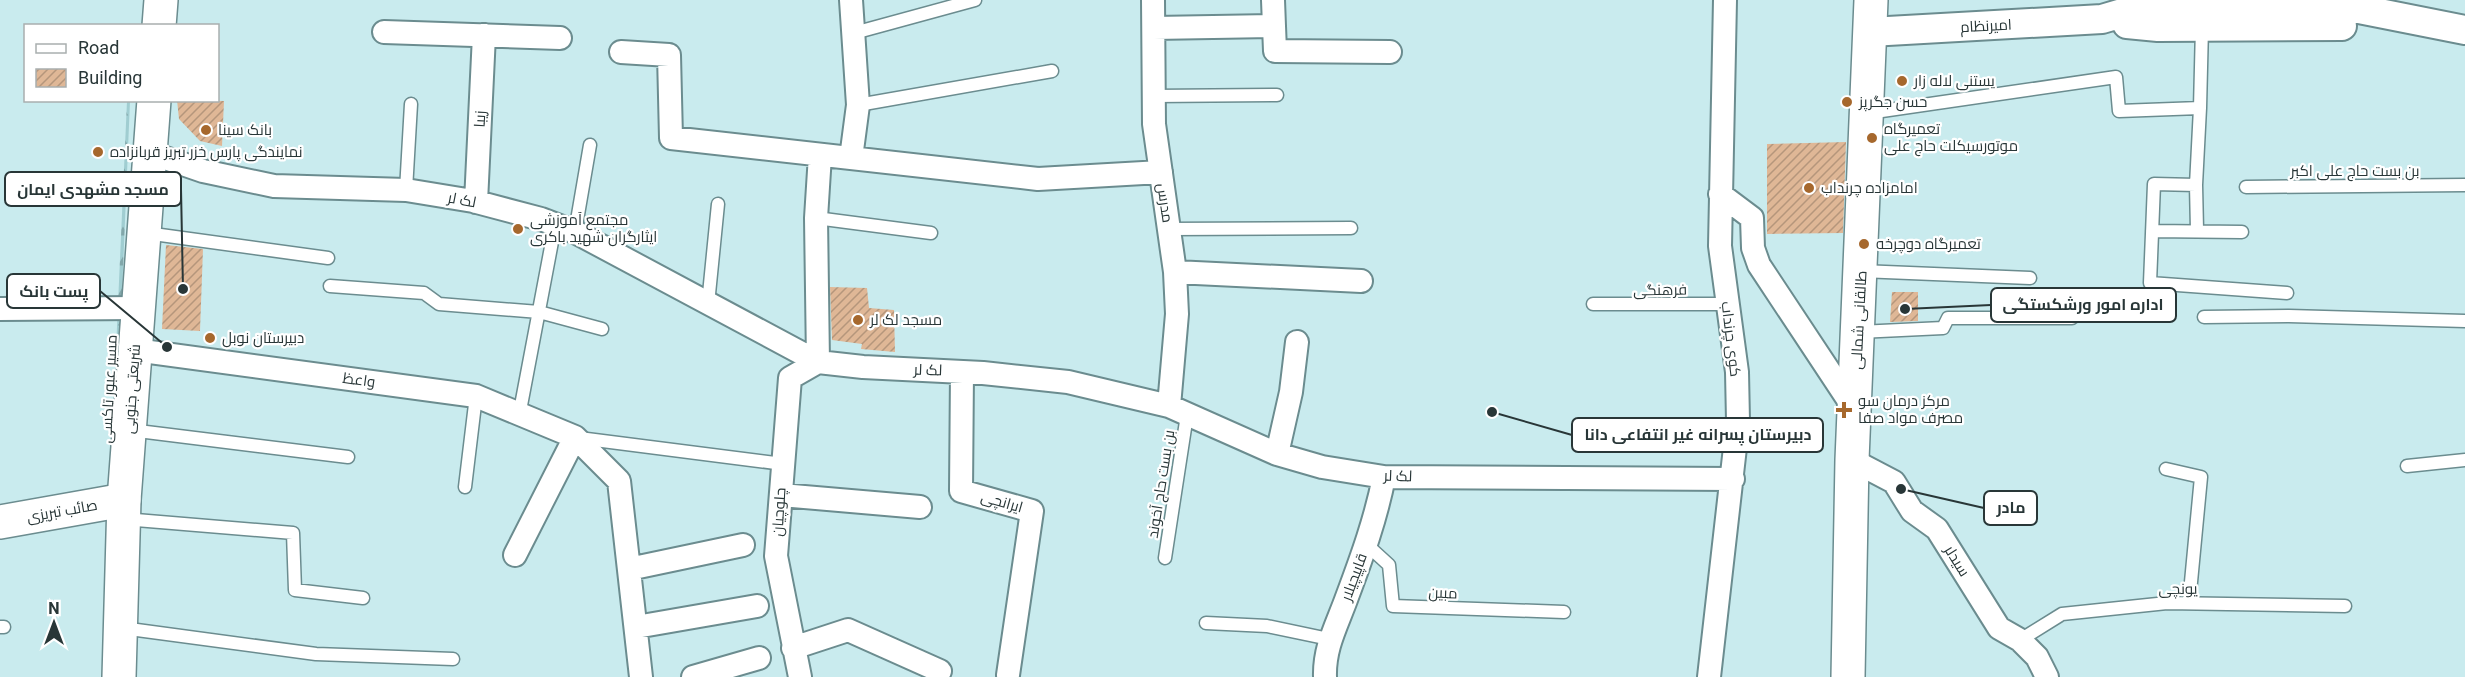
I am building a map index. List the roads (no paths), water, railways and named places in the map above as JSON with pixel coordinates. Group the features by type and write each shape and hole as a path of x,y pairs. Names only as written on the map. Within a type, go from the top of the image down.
{"main road":[{"path":"159,24 161,0"},
{"name":"طالقانی شمالی","path":"1848,677 1852,460 1862,271 1871,16"},
{"name":"شریعتی جنوبی","path":"119,677 123,509 135,350 134,308 144,233 148,126"},
{"name":"صائب تبریزی","path":"0,522 123,509"}],"street":[{"path":"851,0 858,105 851,158"},
{"name":"مدرس","path":"1152,0 1154,124 1175,272 1178,410"},
{"path":"1273,0 1275,51 1390,52"},
{"name":"کوی چرنداب","path":"1709,677 1734,479 1738,421 1737,372 1720,246 1725,0"},
{"path":"2102,20 2129,11 2174,5 2246,3 2359,9 2402,20 2465,30"},
{"name":"امیرنظام","path":"1871,16 2102,20"},
{"path":"2102,20 2149,26 2342,26 2402,20"},
{"path":"1154,28 1274,26"},
{"path":"384,32 560,38"},
{"name":"زیبا","path":"476,202 484,35"},
{"path":"621,52 669,55 671,138 1038,179 1161,172"},
{"name":"لک لر","path":"148,126 203,171 274,186 406,190 476,202 541,219 565,229 818,362 863,368 962,372 1068,382 1178,410 1277,454 1322,467 1384,477 1734,479"},
{"path":"818,362 816,218 820,155"},
{"path":"1720,194 1752,218 1753,248 1759,265 1855,410"},
{"path":"1175,272 1361,280"},
{"path":"0,309 134,308"},
{"path":"1277,454 1291,392 1297,342"},
{"name":"واعظ","path":"135,350 476,396 519,416 574,437 619,481 641,677"},
{"name":"چلوچیان","path":"800,677 776,556 790,378 818,362"},
{"name":"ایرانچی","path":"962,372 961,491 1032,511 1008,675"},
{"path":"515,555 574,437"},
{"name":"سیدلر","path":"1852,460 1894,482 1912,511 1937,529 1999,628 2020,640 2037,657 2047,677"},
{"name":"قاپیچیلار","path":"1324,677 1329,639 1347,600 1376,515 1384,477"},
{"path":"781,495 920,507"},
{"path":"629,569 743,545"},
{"path":"636,627 757,606"},
{"path":"794,648 848,630 940,671"},
{"path":"693,677 759,658"}],"lane":[{"path":"854,33 975,0"},
{"path":"2197,230 2196,184 2202,25"},
{"path":"858,105 1052,71"},
{"path":"1867,113 2116,77 2119,111 2200,108"},
{"path":"1153,96 1277,95"},
{"path":"406,190 411,104"},
{"name":"مسیر عبور تاکسی","path":"123,509 119,481 148,126"},
{"path":"519,416 539,312 590,145"},
{"path":"2196,184 2154,184 2150,284 2287,293"},
{"name":"بن بست حاج علی اکبر","path":"2246,187 2465,185"},
{"path":"708,304 718,204"},
{"path":"816,218 931,233"},
{"path":"1169,229 1351,228"},
{"path":"2152,231 2242,232"},
{"path":"144,233 328,258"},
{"path":"1862,271 2030,278"},
{"path":"330,286 424,293 439,304 539,312 602,329"},
{"name":"فرهنگی","path":"1593,304 1727,304"},
{"path":"2204,317 2289,316 2465,321"},
{"path":"1858,332 1943,328 1948,318 2072,318"},
{"path":"465,487 476,396"},
{"name":"بن بست حاج آخوند","path":"1165,558 1178,410"},
{"path":"129,430 348,457"},
{"path":"574,437 783,464"},
{"path":"2407,466 2465,460"},
{"path":"2166,469 2201,477 2189,603"},
{"path":"123,509 293,532 295,590 363,598"},
{"name":"مبین","path":"1366,544 1389,565 1393,606 1564,612"},
{"name":"یونچی","path":"2020,640 2062,614 2168,603 2345,606"},
{"path":"1206,623 1267,626 1329,639"},
{"path":"120,628 316,654 453,659"}],"place":[{"name":"یستنی لاله زار","path":"1902,81"},
{"name":"حسن جگرپز","path":"1847,102"},
{"name":"بانک سینا","path":"206,130"},
{"name":"تعمیرگاه موتورسیکلت حاج علی","path":"1872,138"},
{"name":"نمایندگی پارس خزر تبریز قربانزاده","path":"98,152"},
{"name":"امامزاده چرنداب","path":"1809,188"},
{"name":"مجتمع آموزشی ایثارگران شهید باکری","path":"518,229"},
{"name":"تعمیرگاه دوچرخه","path":"1864,244"},
{"name":"مسجد مشهدی ایمان","path":"183,289"},
{"name":"اداره امور ورشکستگی","path":"1905,309"},
{"name":"مسجد لک لر","path":"858,320"},
{"name":"دبیرستان نوبل","path":"210,338"},
{"name":"پست بانک","path":"167,347"},
{"name":"مرکز درمان سو مصرف مواد صفا","path":"1844,410"},
{"name":"دبیرستان پسرانه غیر انتفاعی دانا","path":"1492,412"},
{"name":"مادر","path":"1901,489"}]}
